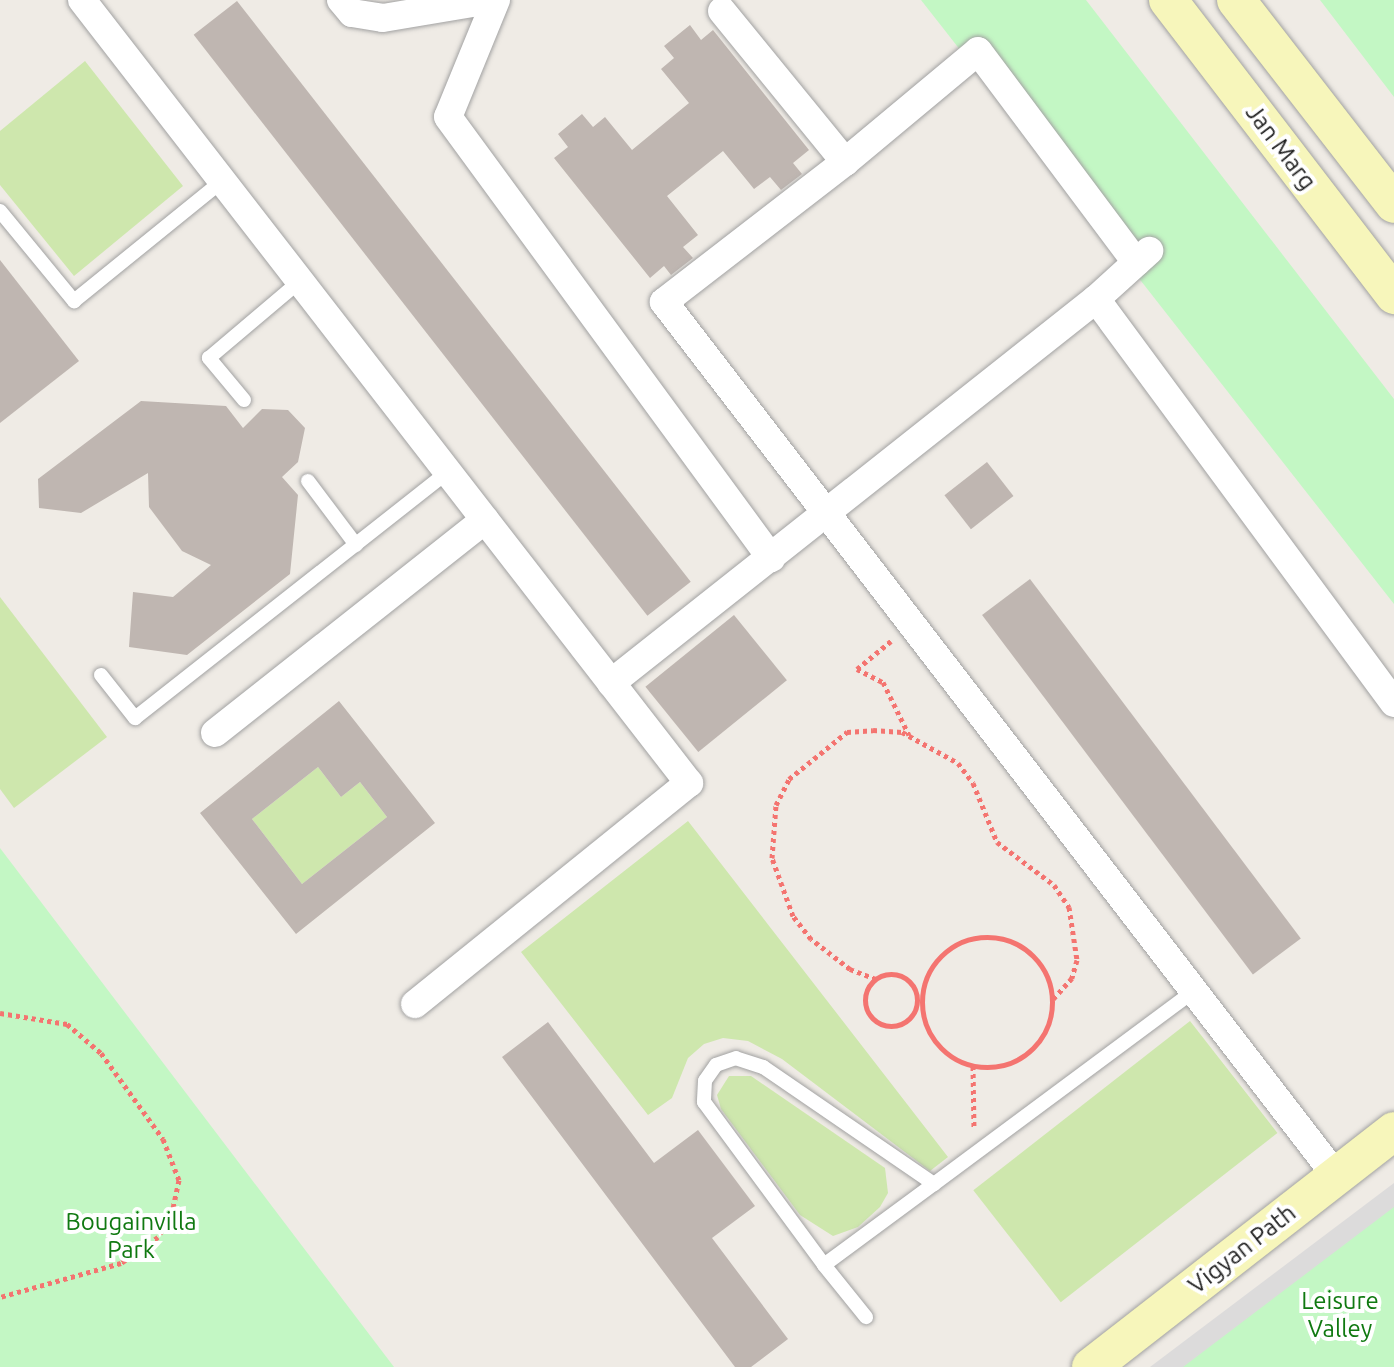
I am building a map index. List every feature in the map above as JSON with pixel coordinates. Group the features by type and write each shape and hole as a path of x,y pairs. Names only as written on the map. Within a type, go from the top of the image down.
{"main road":[{"name":"Jan Marg","path":"1168,0 1394,295"},
{"path":"1236,0 1394,204"},
{"name":"Vigyan Path","path":"1091,1367 1394,1131"}],"street":[{"path":"341,0 352,13 383,18 493,0"},
{"path":"493,0 448,103 448,117 771,558"},
{"path":"92,4 222,181 689,783 415,1004"},
{"path":"722,11 845,162"},
{"path":"611,683 829,513 1096,299 1143,256 978,51 845,162 664,302 829,513 1336,1176"},
{"path":"1096,299 1394,703"},
{"path":"215,733 485,520"}],"lane":[{"path":"0,211 74,301 222,181"},
{"path":"244,400 209,358 300,281"},
{"path":"101,675 135,718 448,472"},
{"path":"308,481 356,545"},
{"path":"824,1265 1194,991"},
{"path":"866,1317 704,1102 705,1081 716,1065 736,1058 763,1067 934,1184"}],"path":[{"path":"909,736 883,682 857,669 912,622"},
{"path":"847,732 909,736 958,763 973,783 997,842 1054,885 1069,907 1077,960 1072,978 1053,999 1042,1040 1027,1055 1009,1065 973,1066 948,1055 933,1039 913,986 900,975 876,979 830,956 793,916 772,858 776,805 811,755 847,732"},
{"path":"876,979 865,1002 879,1022 903,1023 940,957 979,937 1022,946 1038,960 1053,999"},
{"path":"0,1013 67,1024 101,1053 163,1139 179,1180 173,1209 158,1237 121,1263 0,1297"},
{"path":"973,1066 971,1111 984,1146"}],"shaded area":[{"name":"Leisure Valley","path":"1394,1183 1394,1367 1150,1367"}],"green space":[{"path":"921,0 1086,0 1394,399 1394,604"},
{"path":"1320,0 1394,0 1394,97"},
{"path":"85,61 183,186 74,276 0,185 0,131"},
{"path":"0,597 107,737 14,808 0,789"},
{"path":"318,767 341,797 360,782 387,817 302,884 252,819"},
{"path":"688,821 948,1157 930,1171 782,1059 748,1041 723,1038 704,1044 688,1058 672,1098 648,1115 521,952"},
{"name":"Bougainvilla Park","path":"0,848 394,1367 0,1367"},
{"path":"1190,1021 1277,1133 1061,1302 973,1190"},
{"path":"729,1076 751,1076 885,1168 888,1193 880,1207 858,1227 833,1236 800,1215 721,1109 717,1095"},
{"name":"Leisure Valley","path":"1394,1207 1394,1367 1183,1367"}],"building":[{"path":"237,1 691,582 647,616 194,35"},
{"path":"690,25 701,40 713,30 809,150 793,163 802,174 781,190 770,177 754,189 723,151 667,196 698,235 683,247 693,258 671,275 664,266 650,278 554,158 568,147 558,134 582,114 593,127 605,117 632,150 689,103 661,69 674,58 664,46"},
{"path":"0,260 79,361 0,423"},
{"path":"141,401 226,406 243,428 262,409 288,410 305,428 298,462 282,477 298,495 290,574 187,655 129,647 133,592 173,597 211,565 182,551 149,507 148,473 81,513 39,508 38,479"},
{"path":"987,462 1013,496 971,529 944,495"},
{"path":"1030,579 1301,938 1253,974 982,615"},
{"path":"734,615 787,680 698,752 645,687"},
{"path":"339,701 435,823 296,934 200,813","holes":["318,767 341,797 360,782 387,817 302,884 252,819"]},
{"path":"548,1022 654,1163 698,1130 755,1206 712,1238 788,1339 751,1367 735,1367 502,1057"}]}
